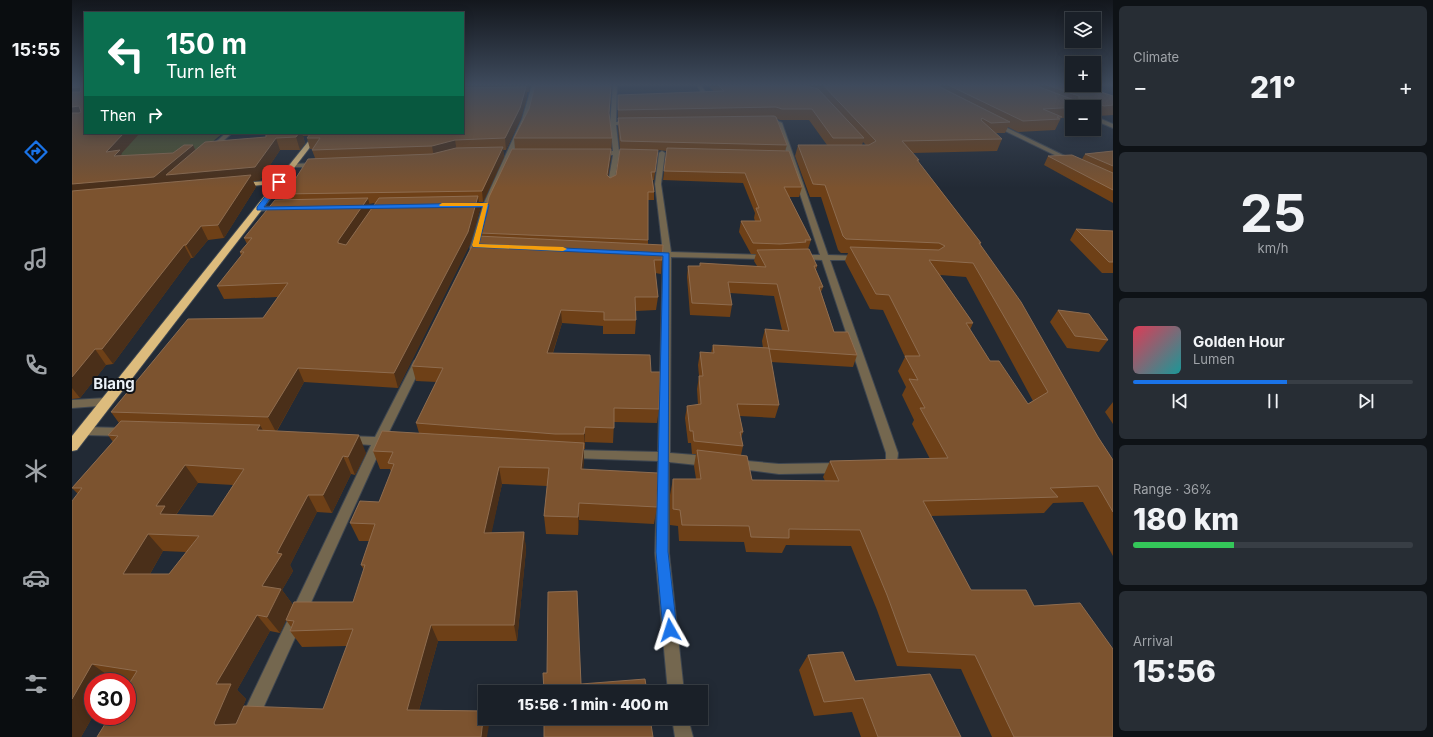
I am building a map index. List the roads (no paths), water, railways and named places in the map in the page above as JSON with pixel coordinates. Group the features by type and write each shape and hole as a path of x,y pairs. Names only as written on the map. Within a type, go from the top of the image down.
{"highway":[{"path":"72,446 293,166 312,137"}],"main road":[{"path":"233,186 279,182"}],"street":[{"path":"468,259 479,246 482,205 525,119"},
{"path":"611,183 616,153 614,119"},
{"path":"988,120 1078,165"},
{"path":"759,122 774,121 779,123 892,453 892,460 886,466 870,467"},
{"path":"1101,121 1113,126"},
{"path":"613,124 636,123"},
{"path":"207,153 228,134"},
{"path":"218,143 226,143"},
{"path":"593,153 639,153"},
{"path":"662,153 658,184 667,254 662,552 675,685"},
{"path":"293,166 325,165"},
{"path":"259,209 291,208"},
{"path":"651,253 777,258"},
{"path":"791,257 825,256 864,258"},
{"path":"241,737 379,441 424,350"},
{"path":"72,404 107,402"},
{"path":"84,431 132,432"},
{"path":"340,440 403,443"},
{"path":"564,454 663,457 779,469 848,467"},
{"path":"681,725 684,737"}],"district":[{"name":"Blang","path":"114,384"}]}
